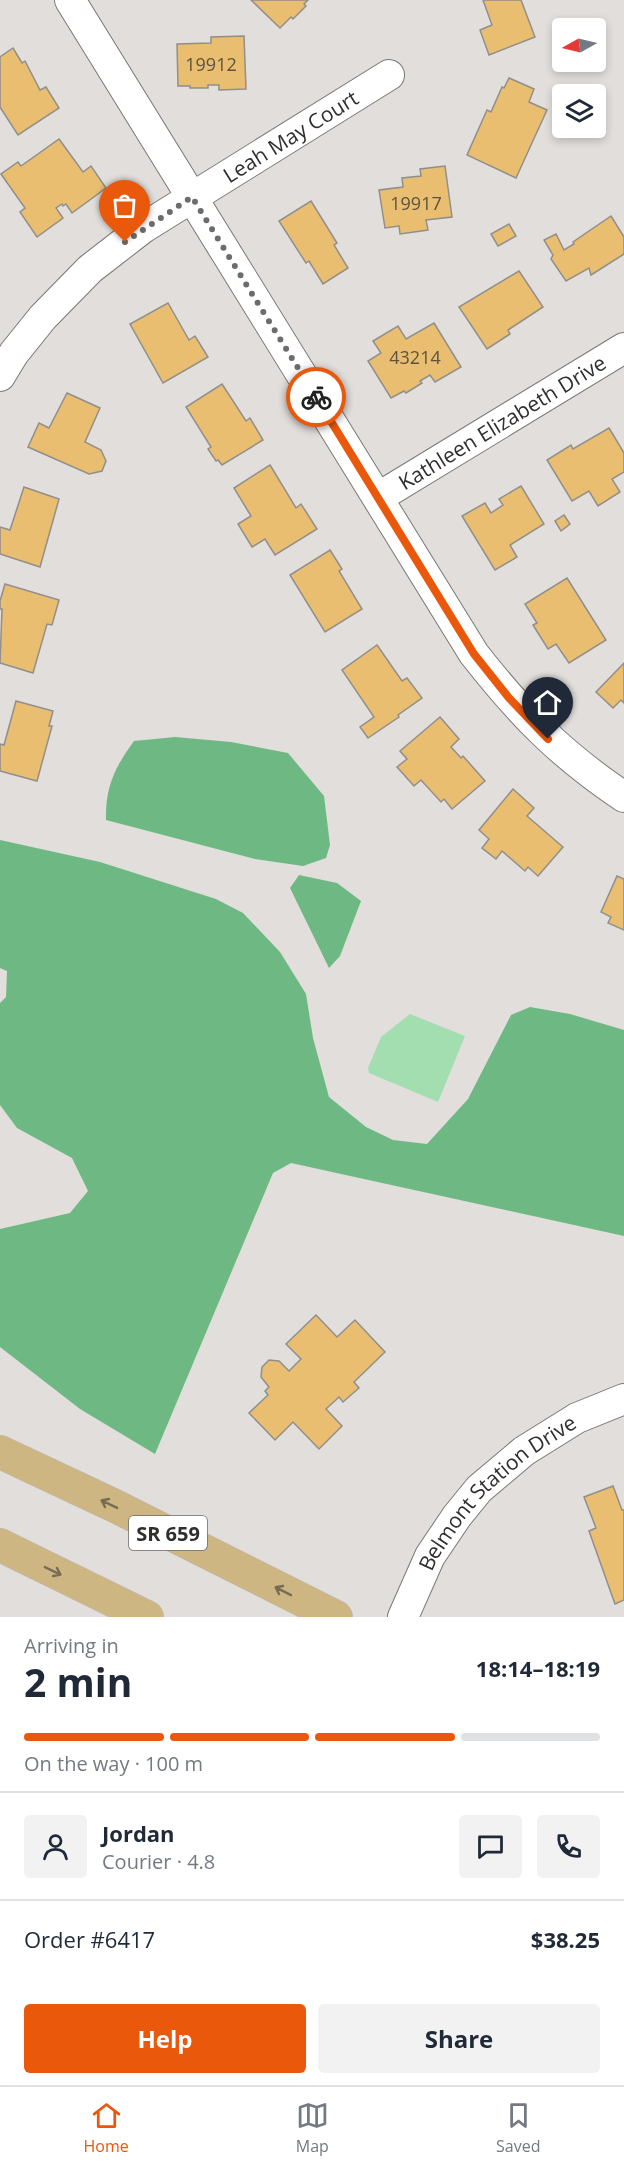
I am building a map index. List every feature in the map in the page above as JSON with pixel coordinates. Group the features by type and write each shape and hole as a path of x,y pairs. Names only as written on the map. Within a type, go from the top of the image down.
{"main road":[{"name":"SR 659","path":"0,1452 336,1617"},
{"path":"0,1545 147,1617"}],"street":[{"path":"70,0 474,654 509,698 548,739 591,775 624,797"},
{"name":"Leah May Court","path":"0,376 14,353 43,317 90,269 143,228 388,75"},
{"name":"Kathleen Elizabeth Drive","path":"379,497 624,348"},
{"name":"Belmont Station Drive","path":"403,1617 430,1556 479,1488 524,1451 568,1424 624,1399"}],"green space":[{"path":"175,737 231,742 288,753 324,796 330,845 326,858 303,866 255,859 106,820 107,797 112,778 134,741"},
{"path":"0,840 100,862 216,899 243,913 280,952 306,994 313,1038 329,1097 366,1127 393,1140 427,1144 468,1099 511,1015 530,1007 570,1014 624,1030 624,1236 291,1163 273,1173 155,1454 80,1409 0,1347 0,1229 70,1213 88,1191 72,1158 17,1128 0,1105 0,1003 6,997 7,971 0,968"},
{"path":"299,875 337,883 361,901 340,956 329,968 290,888"},
{"path":"410,1014 465,1036 438,1102 369,1073 368,1068 381,1037"}],"building":[{"path":"251,0 308,0 304,4 306,6 293,19 291,17 280,28"},
{"path":"483,0 521,0 535,37 489,55 480,30 492,25"},
{"path":"244,36 246,89 219,90 219,85 208,85 208,88 178,86 177,44 211,43 211,37"},
{"path":"13,48 22,63 25,61 40,90 46,87 59,108 18,135 0,107 0,57"},
{"path":"509,78 534,89 529,102 547,110 516,178 467,155 487,110 491,112 502,87 504,88"},
{"path":"59,139 83,172 91,166 106,188 72,213 66,204 56,208 63,218 37,237 20,212 25,208 1,174 18,162 21,166"},
{"path":"445,166 452,217 426,220 428,230 400,234 399,226 385,228 379,190 403,187 402,178 421,176 420,169"},
{"path":"311,201 337,243 334,245 348,268 323,284 309,261 306,263 279,221"},
{"path":"611,216 624,237 624,254 591,275 589,268 566,281 551,259 553,255 544,240 556,234 564,250"},
{"path":"509,224 516,236 498,246 491,234"},
{"path":"519,271 543,307 508,330 510,334 487,349 459,307"},
{"path":"168,303 189,340 195,336 208,357 163,383 130,324"},
{"path":"434,323 461,367 435,382 430,375 406,393 404,391 391,398 368,361 381,353 373,341 398,326 406,339"},
{"path":"222,384 246,421 250,418 263,440 222,465 218,460 216,461 208,449 211,447 186,407"},
{"path":"67,393 100,408 85,442 101,450 106,461 102,471 89,474 28,447 39,423 49,428"},
{"path":"609,428 624,453 624,472 612,479 620,492 598,506 589,491 572,501 547,460 571,445 573,449"},
{"path":"270,465 296,508 301,504 317,529 275,555 265,539 252,547 238,524 251,516 234,488"},
{"path":"521,486 544,524 510,545 517,557 495,570 462,516 485,503 491,513 503,505 499,499"},
{"path":"24,487 59,499 40,567 0,554 0,527 10,530"},
{"path":"564,515 570,524 561,531 555,521"},
{"path":"330,550 342,569 339,571 362,609 325,632 290,575"},
{"path":"567,578 606,640 569,663 556,644 548,649 533,625 537,623 525,604"},
{"path":"5,584 59,600 52,625 47,624 33,673 0,663 2,609 0,609 0,601"},
{"path":"377,645 402,681 407,678 422,698 368,738 360,727 374,717 342,670"},
{"path":"624,663 624,703 621,700 613,708 596,692"},
{"path":"16,701 53,711 49,726 52,726 37,781 0,771 0,744 4,745"},
{"path":"440,717 459,739 451,747 461,758 463,756 485,781 452,809 444,799 441,802 421,780 414,786 397,767 407,759 400,751"},
{"path":"513,789 534,808 527,816 563,847 538,876 528,867 525,871 502,851 496,859 482,848 489,839 479,830"},
{"path":"617,876 624,879 624,930 608,923 611,917 601,912"},
{"path":"316,1315 337,1337 355,1320 385,1352 354,1382 359,1388 343,1402 339,1397 326,1409 342,1426 319,1449 293,1422 275,1440 249,1413 268,1395 265,1391 269,1387 261,1377 262,1367 269,1360 279,1361 289,1371 301,1359 286,1344"},
{"path":"613,1486 622,1510 624,1510 624,1600 615,1604 589,1531 596,1528 584,1497"}],"way so far":[{"path":"125,242 192,197 316,397"}],"route":[{"path":"316,397 474,654 509,698 548,739"}]}
